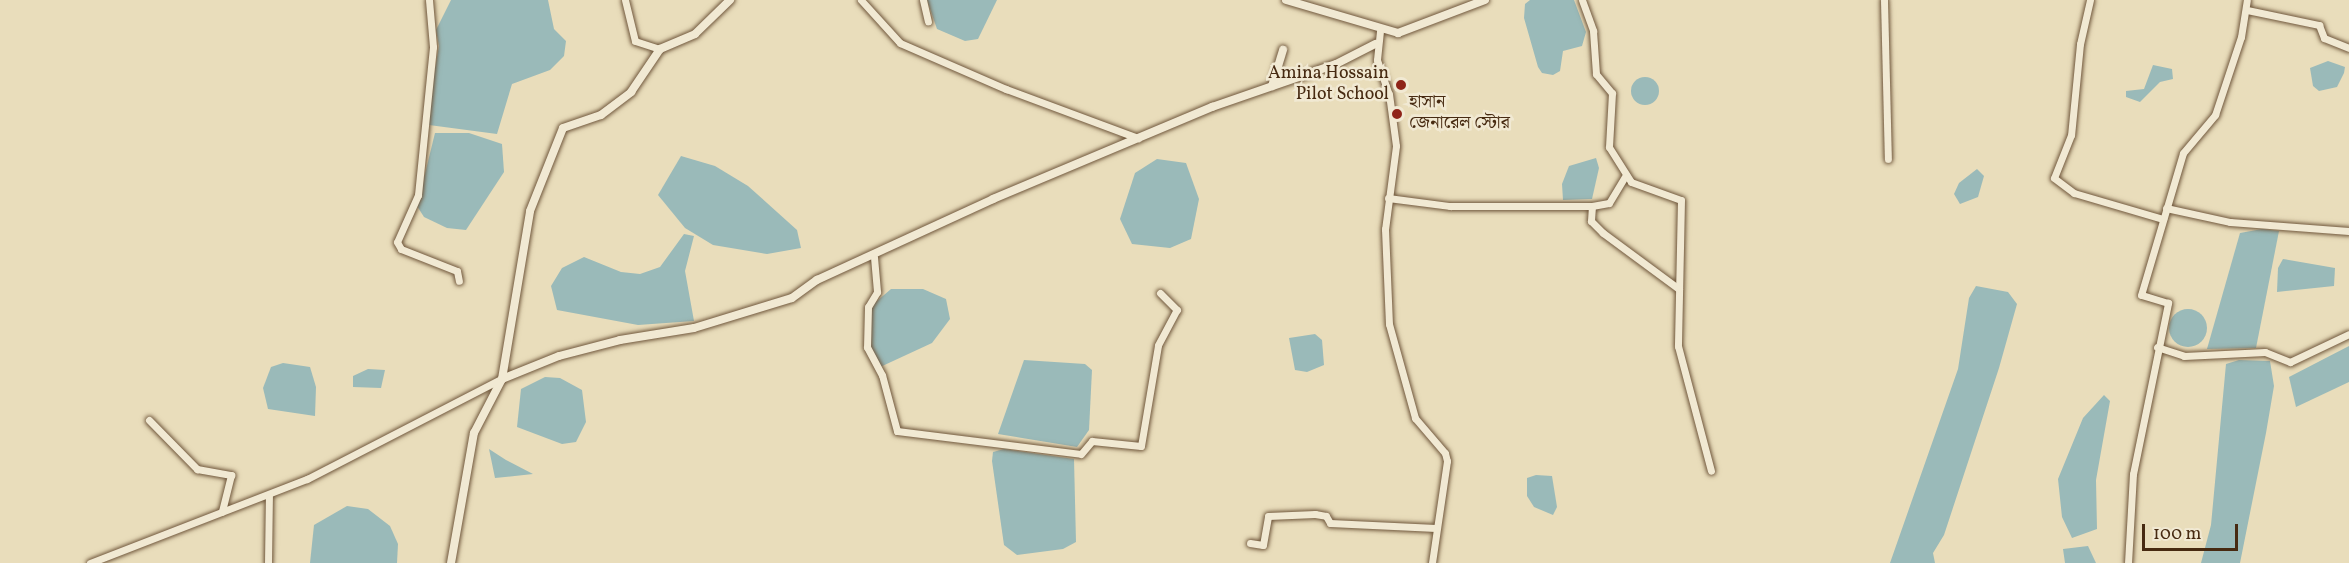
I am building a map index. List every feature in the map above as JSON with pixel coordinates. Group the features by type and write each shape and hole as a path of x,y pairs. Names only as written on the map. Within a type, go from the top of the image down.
{"street":[{"path":"429,0 433,47 418,195 397,242 401,249 457,271 459,281"},
{"path":"625,0 635,41 660,50"},
{"path":"451,563 474,434 501,380 530,211 554,146 568,123 601,115 631,92 660,50 695,34 730,0"},
{"path":"861,0 900,42 1006,89 1138,138"},
{"path":"924,0 928,21"},
{"path":"1286,0 1380,31 1398,33 1485,0"},
{"path":"1582,0 1593,31 1596,74 1612,93 1607,141 1626,175 1642,188 1681,201 1680,366 1711,471"},
{"path":"1884,0 1888,159"},
{"path":"2090,0 2080,44 2071,135 2054,178 2074,193 2163,219"},
{"path":"2128,563 2133,474 2168,303 2141,295 2183,153 2215,115 2247,10 2247,0"},
{"path":"2247,10 2319,25 2324,38 2349,48"},
{"path":"1380,31 1375,44 1389,94 1396,146 1388,198 1389,324 1415,418 1445,453 1432,563"},
{"path":"90,563 269,495 387,441 526,366 610,342 694,328 792,298 817,280 874,257 1138,138 1336,64 1375,44"},
{"path":"1272,86 1283,50"},
{"path":"1388,198 1450,206 1592,206 1609,203 1626,175"},
{"path":"1592,206 1591,221 1603,233 1679,289"},
{"path":"2166,208 2230,222 2349,231"},
{"path":"874,257 877,292 868,307 867,347 882,375 897,431 1081,454 1092,441 1141,446 1158,345 1177,310 1160,293"},
{"path":"2157,348 2184,356 2265,352 2290,362 2349,334"},
{"path":"149,420 197,469 231,475 222,512"},
{"path":"268,563 269,495"},
{"path":"1250,543 1263,545 1268,516 1315,514 1340,524 1436,528"}],"water":[{"path":"451,0 548,0 554,29 566,41 564,56 550,70 512,84 497,134 429,125 426,119 439,46 436,30"},
{"path":"927,0 997,0 978,39 965,41 937,29"},
{"path":"1530,0 1574,0 1586,32 1582,46 1563,51 1560,71 1553,75 1542,73 1538,67 1524,18 1525,4"},
{"path":"2328,61 2345,67 2344,73 2337,87 2319,91 2313,86 2310,68"},
{"path":"2153,65 2172,69 2173,79 2160,82 2140,102 2126,97 2126,91 2144,89"},
{"path":"1645,77 1655,81 1659,91 1655,101 1645,105 1635,101 1631,91 1635,81"},
{"path":"435,133 469,133 502,144 504,172 466,230 447,228 424,217 417,206"},
{"path":"681,156 715,166 748,186 797,230 801,248 767,254 713,245 685,228 658,195"},
{"path":"1596,158 1599,168 1592,199 1563,200 1562,184 1569,166"},
{"path":"1157,159 1186,163 1199,199 1191,239 1170,248 1132,244 1120,219 1135,173"},
{"path":"1977,169 1984,176 1978,197 1960,204 1954,194 1959,183"},
{"path":"2262,229 2279,231 2256,348 2207,349 2240,233"},
{"path":"684,234 694,236 685,271 694,321 638,325 557,310 551,286 562,268 584,257 621,272 640,274 660,267"},
{"path":"2283,259 2335,268 2334,286 2277,292 2278,268"},
{"path":"1976,286 2008,292 2017,304 1999,368 1944,535 1933,553 1935,563 1890,563 1958,369 1969,298"},
{"path":"891,289 923,289 946,299 950,319 932,343 878,368 869,345 870,307"},
{"path":"2188,309 2201,315 2207,328 2201,341 2188,347 2175,341 2169,328 2175,315"},
{"path":"1315,334 1322,340 1324,365 1307,372 1295,370 1289,338"},
{"path":"2349,346 2349,382 2296,407 2289,377"},
{"path":"1024,360 1085,364 1092,370 1089,430 1077,447 998,434"},
{"path":"2239,360 2270,361 2274,386 2266,433 2240,563 2201,563 2211,525 2226,364"},
{"path":"283,363 310,367 316,387 315,416 268,409 263,388 271,367"},
{"path":"368,369 385,370 381,388 353,387 353,376"},
{"path":"545,377 560,378 582,390 586,422 576,442 562,444 517,427 521,389"},
{"path":"2104,395 2110,401 2096,480 2097,529 2072,538 2062,517 2058,479 2083,418"},
{"path":"489,449 506,460 533,474 495,478"},
{"path":"1004,449 1074,459 1076,542 1063,549 1017,555 1004,545 992,461 993,452"},
{"path":"1536,475 1552,476 1557,507 1553,515 1534,507 1527,496 1527,478"},
{"path":"347,506 368,509 390,526 398,544 397,563 310,563 314,525"},
{"path":"2088,546 2096,563 2065,563 2063,549"}],"place":[{"name":"Amina Hossain Pilot School","path":"1401,85"},
{"name":"হাসান জেনারেল স্টোর","path":"1397,114"}]}
